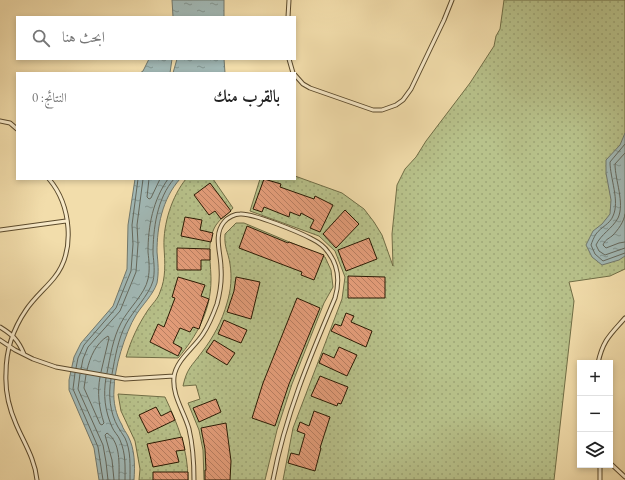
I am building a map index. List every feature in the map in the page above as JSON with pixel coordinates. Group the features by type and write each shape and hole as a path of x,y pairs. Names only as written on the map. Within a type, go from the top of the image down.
{"lane":[{"path":"288,16 289,0"},
{"path":"296,76 303,84 310,88 366,109 382,110 396,105 403,100 411,89 452,0"},
{"path":"289,60 293,72"},
{"path":"0,121 10,123 16,128"},
{"path":"37,480 31,455 15,423 10,407 6,373 12,335 26,310 55,278 67,251 68,236 64,208 60,195 50,180"},
{"path":"194,480 193,446 188,427 176,399 174,376 178,365 203,334 211,320 217,304 222,270 218,237 220,228 231,216 239,214 256,216 311,239 320,244 327,251 337,268 338,288 296,394 286,426 273,480"},
{"path":"0,230 66,221"},
{"path":"599,360 607,338 625,318"},
{"path":"0,327 12,335 21,347 24,354"},
{"path":"0,340 9,347 33,359 50,366 68,370 125,379 174,376"},
{"path":"0,372 6,373"},
{"path":"613,467 625,477"},
{"path":"600,468 600,480"}],"green space":[{"path":"504,0 625,0 625,269 610,276 569,282 574,301 554,480 283,480 293,428 342,299 345,277 335,251 319,236 250,211 260,180 296,180 296,176 342,193 364,209 374,222 382,235 393,266 392,234 397,185 405,169 416,157 426,141 470,83 494,46 496,36 500,29"},
{"path":"185,180 214,180 233,208 218,223 211,238 211,280 209,302 206,312 197,332 178,358 126,357 138,327 158,297 162,287 165,270 165,229 169,211"},
{"path":"236,223 244,223 325,257 331,270 333,287 324,303 292,384 277,430 265,480 204,480 203,450 199,430 188,403 200,399 196,385 183,386 188,371 206,347 220,323 225,310 231,279 225,234"},
{"path":"118,394 165,397 174,417 184,447 188,469 188,480 139,480 140,469 135,441 121,411"}],"water":[{"path":"172,0 224,0 224,16 173,16"},
{"path":"148,60 172,60 170,72 142,72"},
{"path":"177,60 224,60 225,72 173,72"},
{"path":"625,133 625,256 619,260 602,265 592,257 586,245 593,231 602,224 610,214 611,200 606,173 606,160 620,145"},
{"path":"135,180 179,180 169,195 160,223 157,243 157,283 153,292 136,315 128,331 121,351 114,381 115,404 118,417 132,446 134,480 99,480 94,448 69,390 69,380 74,357 81,343 113,306 127,269 128,225"}],"building":[{"path":"264,180 281,184 280,187 314,199 315,196 333,205 320,232 310,228 314,220 301,213 300,216 290,212 289,217 264,207 262,212 253,209"},
{"path":"210,183 231,211 221,219 215,211 209,215 194,195"},
{"path":"345,210 359,224 336,248 323,234"},
{"path":"185,217 202,220 200,230 213,233 211,242 181,236"},
{"path":"247,226 288,243 289,242 324,255 314,280 301,275 302,272 239,248"},
{"path":"369,238 377,259 346,271 338,250"},
{"path":"177,248 210,249 210,260 201,260 201,270 177,270"},
{"path":"348,276 385,277 385,298 348,298"},
{"path":"178,277 205,285 201,296 209,299 199,329 193,327 190,332 180,328 173,343 182,348 178,356 150,342 158,324 164,327 175,298 172,297"},
{"path":"236,277 260,282 251,319 227,312 234,291"},
{"path":"297,298 320,308 289,384 275,426 252,418 263,383"},
{"path":"346,313 354,316 351,322 372,331 366,347 331,331 335,324 341,326"},
{"path":"224,320 247,330 241,343 218,334"},
{"path":"214,340 235,353 227,365 206,352"},
{"path":"339,347 357,355 347,376 319,363 323,353 334,358"},
{"path":"320,376 348,387 341,404 338,403 337,406 311,396"},
{"path":"216,399 221,412 199,422 193,408"},
{"path":"156,407 161,416 171,411 175,420 148,433 139,415"},
{"path":"314,411 330,417 320,448 315,471 288,463 291,453 299,455 305,434 297,431 300,422 309,426"},
{"path":"226,423 231,461 230,480 205,480 205,449 201,428"},
{"path":"182,437 185,450 176,451 179,462 153,467 147,444"},
{"path":"153,472 188,472 188,480 153,480"}]}
